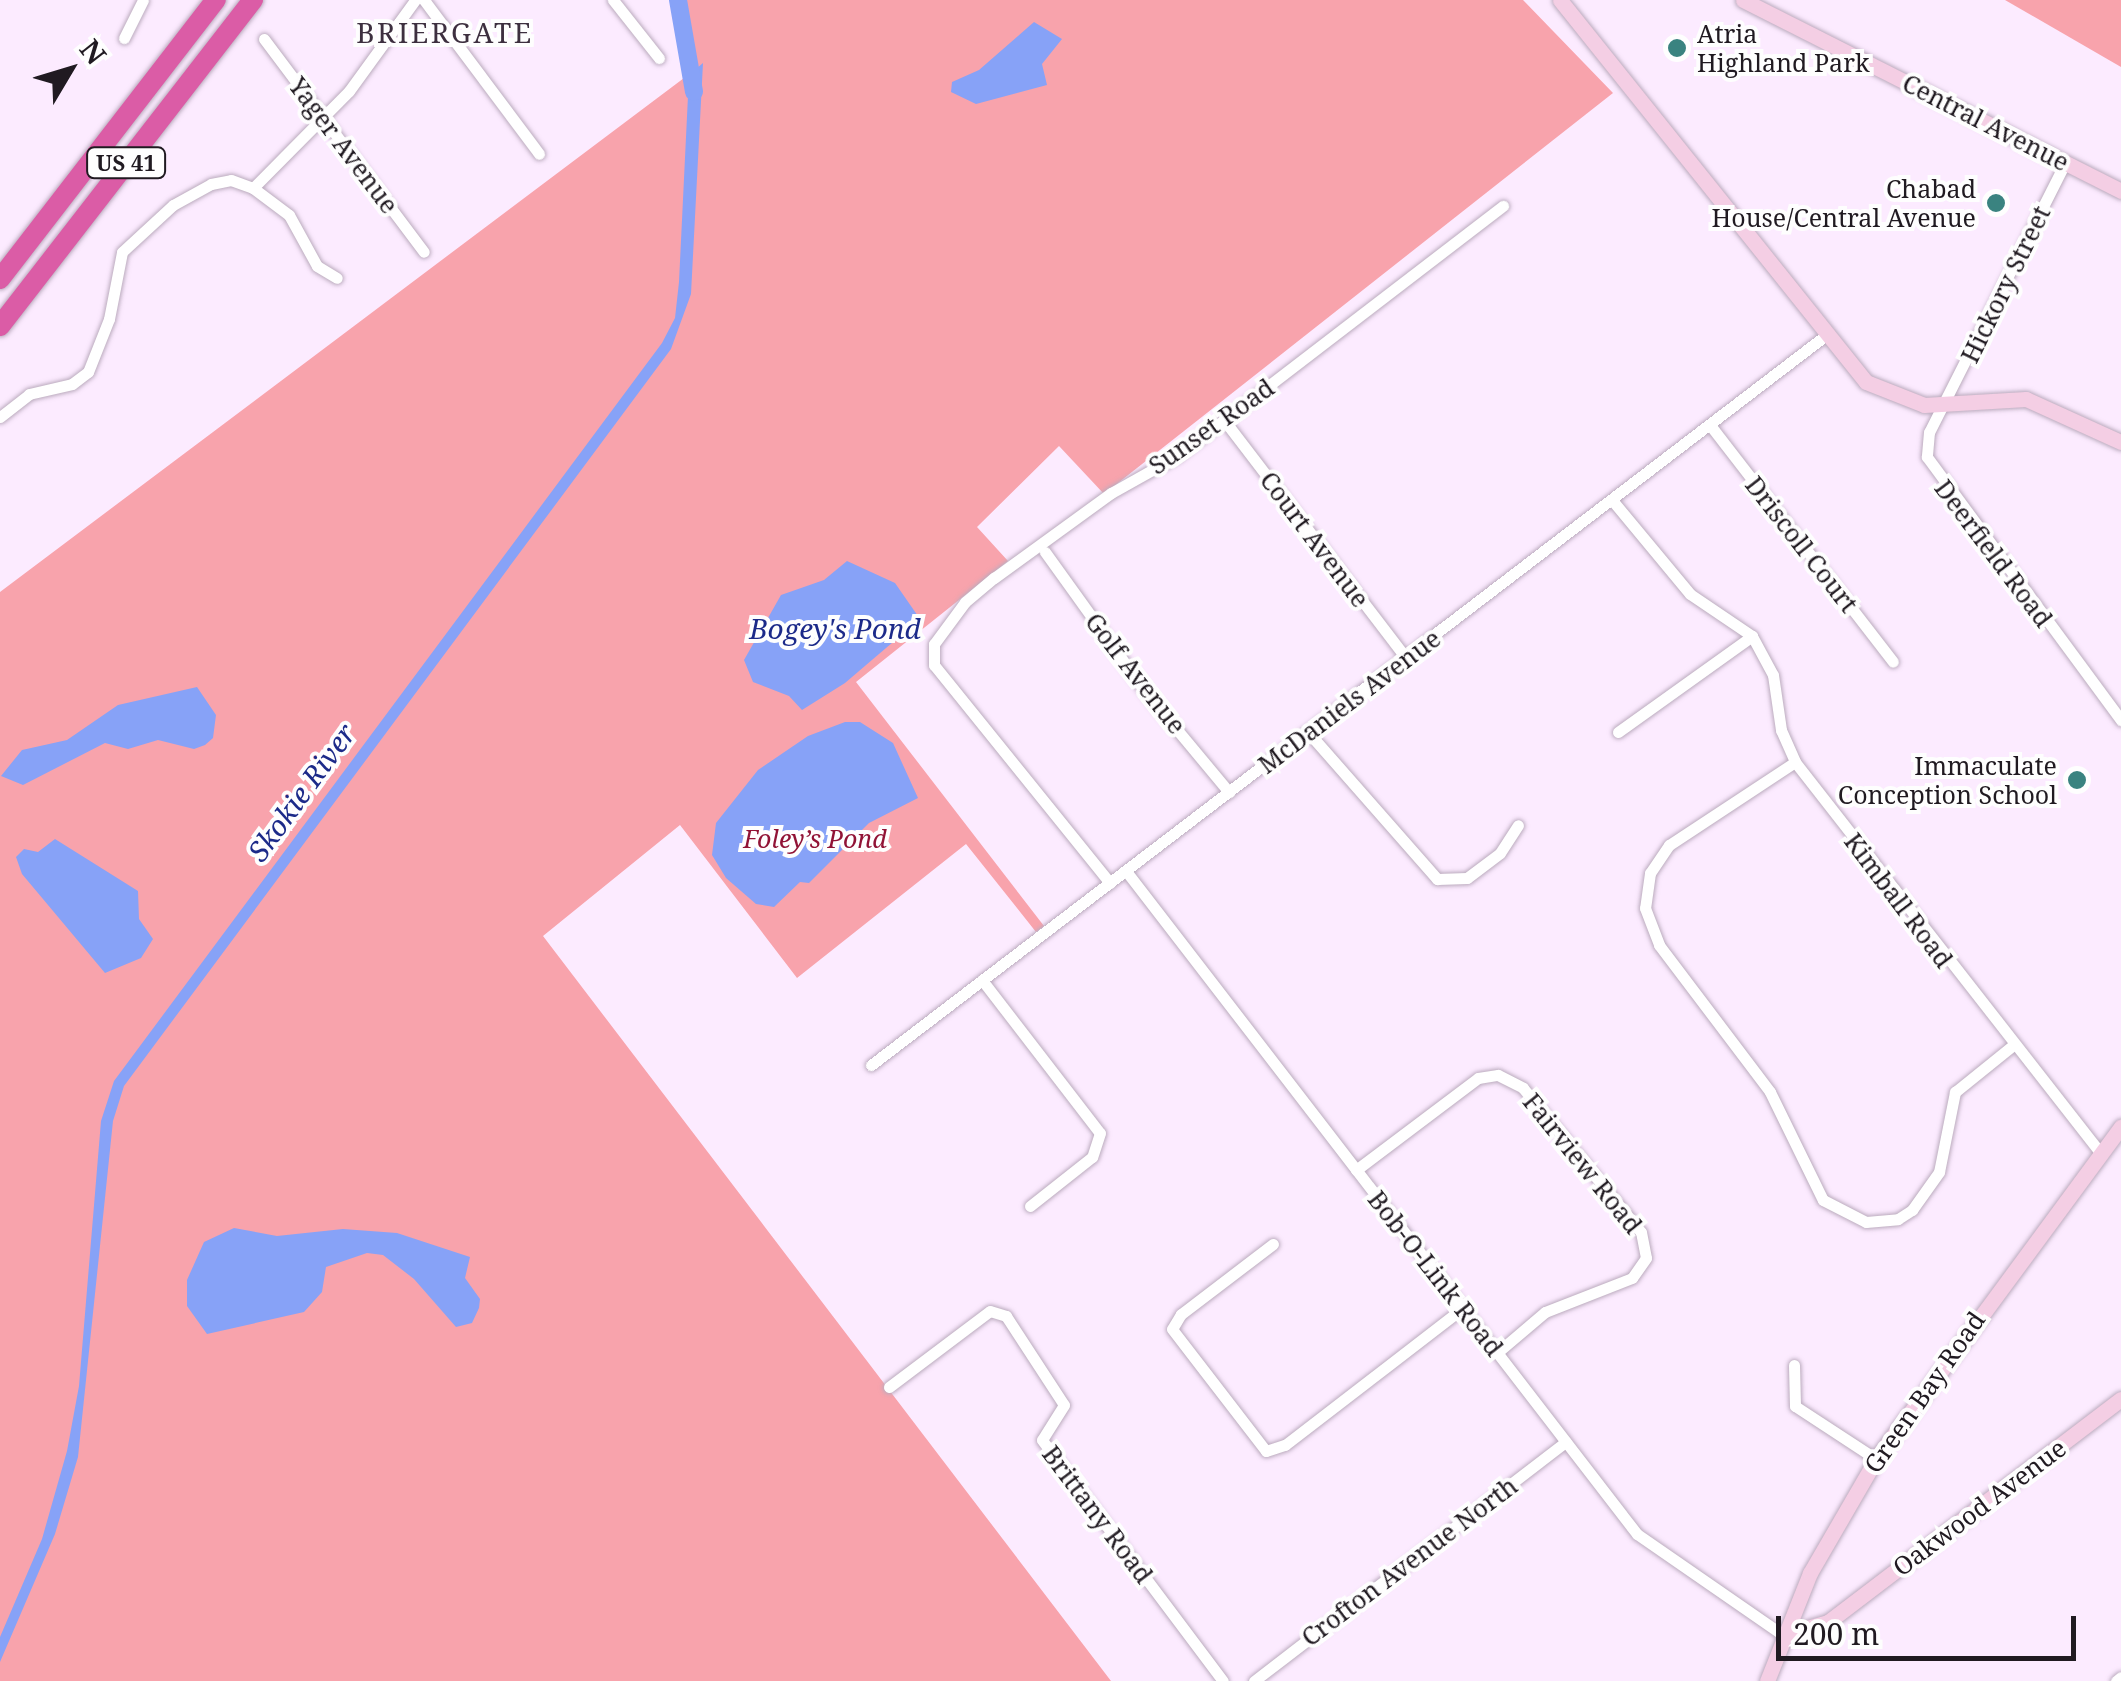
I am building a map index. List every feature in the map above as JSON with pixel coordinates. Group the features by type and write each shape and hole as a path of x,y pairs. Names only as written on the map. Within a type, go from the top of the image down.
{"highway":[{"name":"US 41","path":"0,279 216,0"},
{"name":"US 41","path":"0,326 253,0"}],"street":[{"path":"124,38 143,0"},
{"path":"254,188 325,118 415,0"},
{"path":"424,0 540,154"},
{"path":"614,0 660,58"},
{"path":"1560,0 1826,335 1880,392 1912,404 2026,399 2121,442"},
{"name":"Central Avenue","path":"1754,2 2121,191"},
{"name":"Yager Avenue","path":"264,39 424,252"},
{"name":"Hickory Street","path":"1945,404 2065,162"},
{"path":"0,418 29,394 72,384 88,372 109,319 119,259 141,229 212,184 232,180 254,188 290,215 317,266 337,278"},
{"name":"Sunset Road","path":"1110,883 930,653 954,615 994,578 1224,420 1503,206"},
{"name":"McDaniels Avenue","path":"871,1066 1826,335"},
{"name":"Deerfield Road","path":"1945,404 1927,442 1930,468 2121,720"},
{"name":"Court Avenue","path":"1224,420 1406,658"},
{"name":"Driscoll Court","path":"1710,425 1893,662"},
{"name":"Kimball Road","path":"1612,500 1690,594 1752,636 1773,675 1781,730 1796,762 2012,1046 2101,1154"},
{"name":"Golf Avenue","path":"1046,552 1144,690 1230,792"},
{"path":"1618,732 1752,636"},
{"path":"1308,732 1436,879 1467,878 1500,853 1518,825"},
{"path":"1796,762 1669,846 1650,873 1645,908 1659,946 1770,1092 1814,1188 1836,1210 1866,1222 1912,1210 1939,1172 1955,1092 2012,1046"},
{"name":"Bob-O-Link Road","path":"1126,871 1644,1541 1782,1635"},
{"path":"982,980 1100,1133 1092,1158 1030,1206"},
{"name":"Fairview Road","path":"1356,1170 1478,1078 1498,1074 1524,1088 1641,1232 1646,1258 1632,1278 1536,1317 1498,1352"},
{"name":"Green Bay Road","path":"1767,1681 1782,1635 1876,1459 2121,1127"},
{"path":"1273,1244 1181,1314 1172,1329 1266,1451 1286,1446 1463,1308"},
{"name":"Brittany Road","path":"889,1387 983,1316 1001,1312 1064,1405 1042,1440 1223,1681"},
{"path":"1794,1364 1796,1406 1876,1459"},
{"name":"Oakwood Avenue","path":"1782,1635 1828,1622 2121,1400"},
{"name":"Crofton Avenue North","path":"1254,1681 1566,1442"}],"green space":[{"path":"686,0 1523,0 1613,93 1104,494 1059,446 977,527 1008,561 856,682 1044,926 1036,932 966,844 797,978 680,825 543,936 1111,1681 0,1681 0,592 688,75"},
{"path":"2005,0 2121,0 2121,67"}],"water":[{"path":"1034,22 1062,39 1042,64 1047,85 976,104 951,92 952,82 979,70"},
{"path":"703,63 691,294 671,349 124,1086 113,1121 78,1457 55,1534 0,1662 0,1637 42,1539 67,1451 79,1386 101,1121 114,1081 662,343 675,318 679,282 689,75"},
{"name":"Bogey's Pond","path":"847,561 895,583 920,619 845,683 802,710 789,696 753,682 744,660 781,595 824,580"},
{"path":"197,687 216,715 213,738 205,745 194,749 158,740 128,749 105,743 23,785 1,776 22,750 67,740 118,705"},
{"name":"Foley’s Pond","path":"845,722 860,722 893,743 918,798 869,823 809,883 800,882 774,907 756,904 726,878 712,855 716,823 758,770 808,736"},
{"path":"55,839 138,891 139,919 153,939 141,958 105,973 22,874 16,857 24,849 38,852"},
{"path":"234,1228 277,1236 343,1229 397,1233 470,1257 465,1278 480,1299 479,1308 472,1323 456,1327 414,1279 383,1255 367,1253 326,1267 322,1292 304,1312 207,1334 187,1306 187,1280 204,1242"}],"waterway":[{"name":"Skokie River","path":"678,0 694,92"}],"place":[{"name":"Atria Highland Park","path":"1677,48"},
{"name":"Chabad House/Central Avenue","path":"1996,203"},
{"name":"Immaculate Conception School","path":"2077,780"}],"district":[{"name":"BRIERGATE","path":"445,32"}]}
